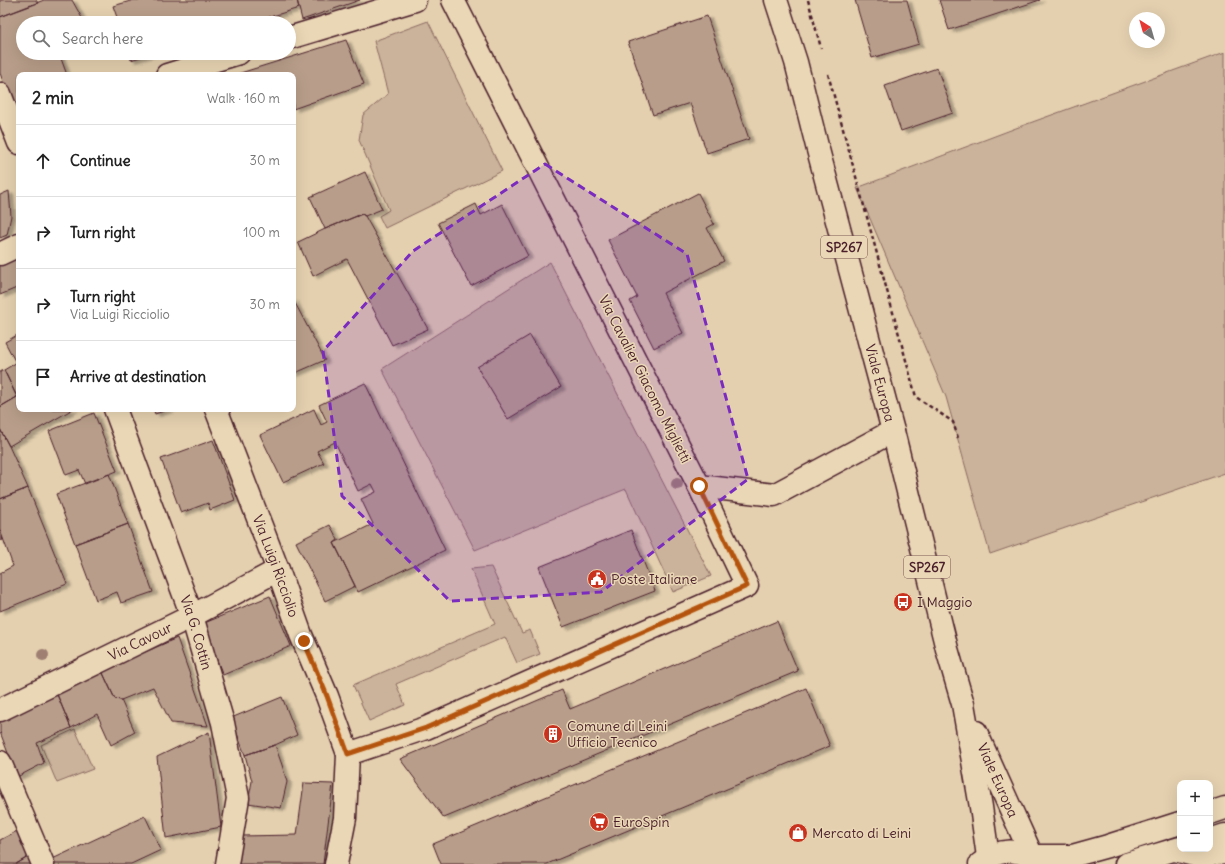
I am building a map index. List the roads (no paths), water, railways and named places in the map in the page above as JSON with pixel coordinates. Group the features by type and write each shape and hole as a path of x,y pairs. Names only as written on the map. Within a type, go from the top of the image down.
{"street":[{"path":"296,36 415,0"},
{"name":"Via Cavalier Giacomo Miglietti","path":"348,754 426,728 747,586 699,486 454,0"},
{"name":"Viale Europa","path":"776,0 796,62 893,431 947,650 963,704 981,807 984,861"},
{"name":"Viale Europa","path":"787,0 796,62"},
{"path":"177,72 216,60"},
{"path":"0,94 15,121"},
{"path":"0,254 16,246"},
{"name":"Via G. Cottin","path":"116,412 192,616 223,723 238,798 227,864"},
{"name":"Via Luigi Ricciolio","path":"217,412 348,754 345,818 336,864"},
{"path":"699,486 774,495 893,431"},
{"name":"Via Cavour","path":"0,710 192,616 278,570"},
{"name":"Viale Europa","path":"963,704 1037,860"},
{"path":"0,762 43,864"},
{"path":"1213,812 1225,808"},
{"path":"984,861 1002,852 1017,852 1037,860 1072,856 1177,824"},
{"path":"1213,839 1225,835"},
{"path":"1126,864 1177,849"},
{"path":"1187,852 1198,856 1225,853"}],"place":[{"name":"Poste Italiane","path":"597,579"},
{"name":"I Maggio","path":"903,602"},
{"name":"Comune di Leini Ufficio Tecnico","path":"553,734"},
{"name":"EuroSpin","path":"599,822"},
{"name":"Mercato di Leini","path":"798,833"}]}
